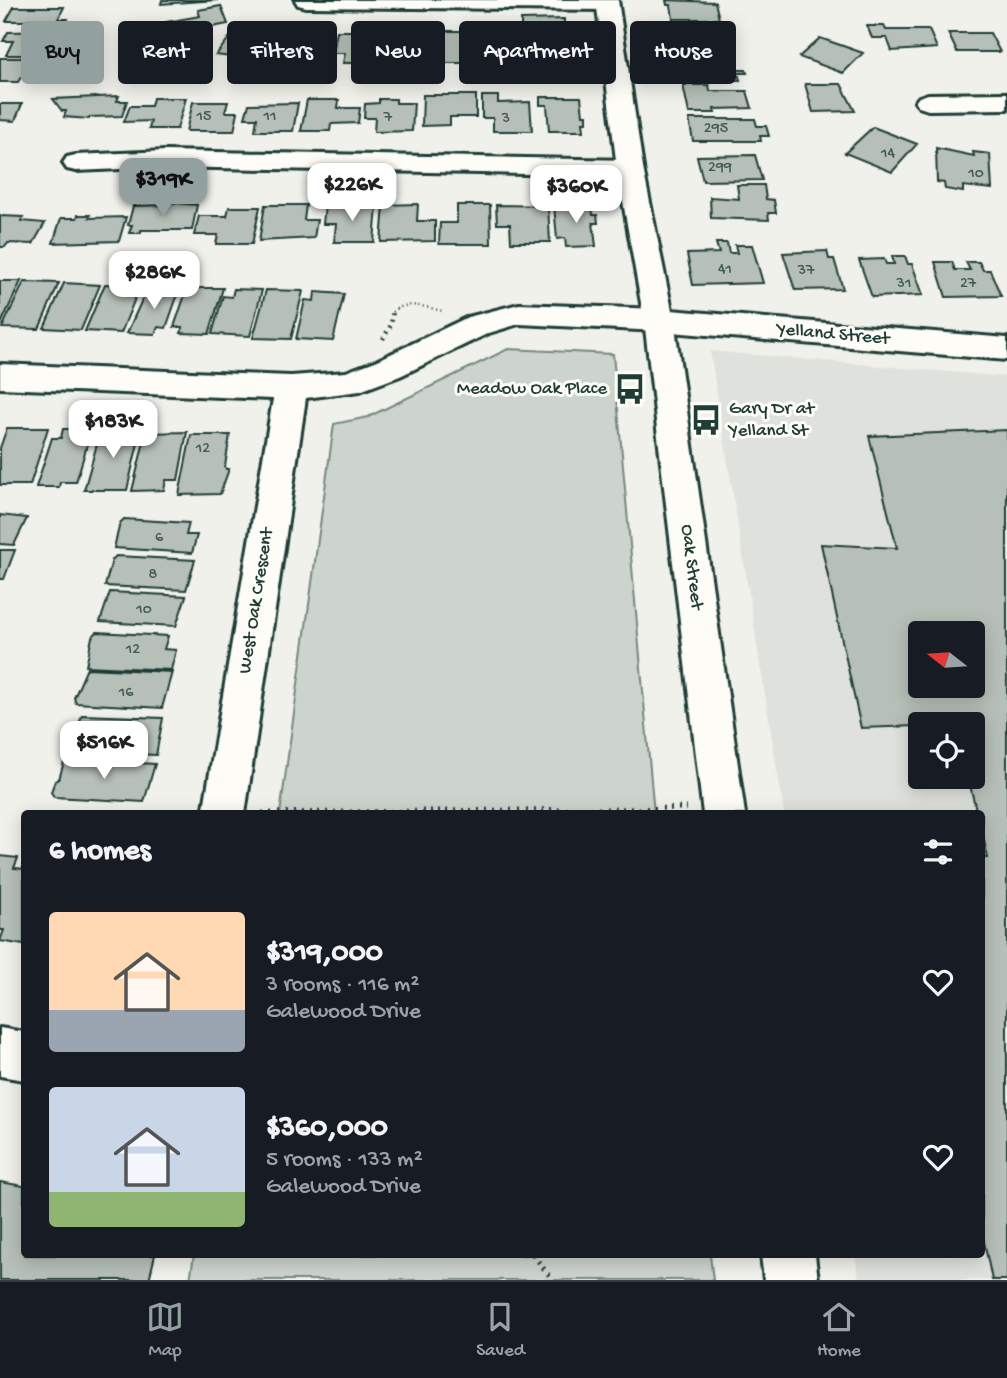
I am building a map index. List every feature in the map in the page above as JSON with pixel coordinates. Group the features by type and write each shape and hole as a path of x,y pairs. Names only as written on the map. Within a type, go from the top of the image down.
{"street":[{"path":"306,0 607,1"},
{"name":"Oak Street","path":"607,1 631,168 659,320 723,809"},
{"path":"928,102 1007,101"},
{"path":"76,163 166,159 631,168"},
{"path":"0,376 291,388 349,383 389,368 478,325 519,314 659,320"},
{"name":"Yelland Street","path":"659,320 1007,349"},
{"name":"West Oak Crescent","path":"224,810 291,388"},
{"path":"0,1052 21,1056"},
{"path":"788,1258 791,1280"}],"path":[{"path":"380,343 391,325 393,310 402,305 414,304 443,312"},
{"path":"529,810 723,809"},
{"path":"535,1258 553,1280"}],"shaded area":[{"path":"508,349 613,354 654,810 281,810 334,424 368,417"},
{"path":"710,351 1007,377 1007,1280 859,1280 855,1258 985,1258 985,810 783,810"},
{"path":"194,1258 710,1258 713,1280 190,1280"}],"building":[{"path":"162,0 218,0 161,4"},
{"path":"666,0 715,2 719,19 673,19 671,5 667,5"},
{"path":"221,6 227,24 213,27 213,21 172,21 200,16 198,10"},
{"path":"14,7 64,7 58,19 68,19 67,21 6,21"},
{"path":"564,19 564,21 521,21"},
{"path":"867,26 884,26 886,30 929,30 937,48 892,51 887,38 872,38"},
{"path":"337,31 351,31 351,63 343,63 345,53 337,53"},
{"path":"445,31 459,31 459,63 445,63"},
{"path":"8,32 21,32 21,55 6,55 13,41 3,41"},
{"path":"948,33 990,33 1000,52 957,52"},
{"path":"820,38 863,53 843,73 799,57"},
{"path":"227,41 227,57 216,55"},
{"path":"0,58 21,58 21,77 18,82 0,82"},
{"path":"736,63 737,70 746,70 747,73 738,73 740,80 736,80"},
{"path":"805,84 841,84 855,111 813,112"},
{"path":"683,85 709,85 710,91 747,91 752,108 689,113"},
{"path":"423,95 476,95 476,117 450,117 450,125 422,126"},
{"path":"119,96 117,101 127,101 122,116 89,119 64,117 66,111 62,111 53,99"},
{"path":"482,96 498,96 498,103 530,102 532,131 493,131 493,118 482,118"},
{"path":"540,97 581,97 583,115 587,115 587,122 583,122 584,131 549,131 547,105 540,105"},
{"path":"153,98 186,98 177,129 149,129 151,121 124,122 130,106 151,106"},
{"path":"379,99 414,103 412,131 374,132 375,118 364,118 365,104 379,103"},
{"path":"307,100 339,100 338,108 360,108 358,123 331,124 330,131 301,131"},
{"path":"193,102 228,102 225,112 238,112 234,131 186,131"},
{"path":"298,103 293,131 255,131 257,118 245,118 249,104"},
{"path":"0,104 22,104 15,121 0,120"},
{"path":"689,119 755,119 757,126 766,126 769,136 760,136 761,141 693,141"},
{"path":"873,127 917,144 892,172 845,153"},
{"path":"936,148 974,156 973,152 990,154 992,189 963,186 963,192 945,189 944,183 937,182"},
{"path":"755,155 762,180 703,181 697,156"},
{"path":"737,185 764,185 766,199 774,200 776,213 768,213 769,220 711,218 710,197 739,199"},
{"path":"169,202 197,205 192,230 141,230 141,233 129,233 132,225 128,225 133,206 168,205"},
{"path":"418,204 417,221 435,221 435,241 381,242 384,205"},
{"path":"265,205 306,205 304,220 317,220 314,238 259,241"},
{"path":"325,205 377,206 374,242 334,242 336,224 323,224"},
{"path":"457,205 490,205 491,244 439,244 440,223 457,223"},
{"path":"496,205 548,206 550,242 511,242 510,224 497,224"},
{"path":"554,205 592,205 593,215 597,215 598,223 593,223 596,246 566,247 565,238 557,239"},
{"path":"229,207 260,207 252,244 216,244 218,235 194,235 199,216 227,216"},
{"path":"78,215 90,215 89,218 126,217 119,241 53,243 61,218 77,218"},
{"path":"0,216 23,217 21,221 45,223 33,244 8,243 5,247 0,247"},
{"path":"716,243 727,243 729,253 737,253 735,245 752,245 763,283 693,285 687,254 719,253"},
{"path":"827,251 829,259 834,259 843,289 795,290 783,253"},
{"path":"892,256 905,256 908,264 912,264 923,295 872,297 859,260 884,259 886,264 894,264"},
{"path":"935,262 952,262 955,270 970,270 966,262 979,262 983,270 990,270 1001,296 946,297"},
{"path":"0,281 21,281 0,326"},
{"path":"24,282 59,283 39,329 2,328"},
{"path":"64,283 100,285 81,330 44,328"},
{"path":"105,284 140,286 121,333 85,331"},
{"path":"162,288 180,288 166,328 158,327 155,334 127,333 146,291 161,291"},
{"path":"223,288 209,334 181,333 183,327 174,327 187,289"},
{"path":"234,289 262,290 250,336 212,334 223,296 232,297"},
{"path":"266,290 303,291 291,339 253,338"},
{"path":"315,292 344,294 333,341 296,339 305,300 314,301"},
{"path":"7,428 48,428 30,485 0,485 0,448"},
{"path":"63,429 96,429 92,442 88,442 76,482 60,482 59,487 36,487 52,438 61,438"},
{"path":"101,430 141,430 127,490 84,490"},
{"path":"1007,430 1007,1280 992,1280 985,1246 985,858 988,858 985,845 985,810 976,810 971,789 985,789 985,712 908,712 908,726 861,728 821,544 897,548 869,436"},
{"path":"187,432 178,480 166,480 164,490 132,491 146,433"},
{"path":"191,435 230,435 225,466 229,469 220,494 179,495"},
{"path":"0,515 27,518 14,545 0,544"},
{"path":"124,519 189,523 186,535 197,535 192,553 114,548 120,523"},
{"path":"0,550 15,550 4,579 0,579"},
{"path":"116,556 195,560 186,590 105,586 112,560"},
{"path":"110,592 186,596 176,626 100,622"},
{"path":"97,632 168,636 164,649 176,650 171,670 86,666 92,637"},
{"path":"87,668 172,672 162,708 76,703 74,698"},
{"path":"82,715 163,718 156,755 71,751"},
{"path":"65,759 155,764 144,802 54,797 51,792 55,781 59,779"},
{"path":"0,856 18,858 14,868 21,869 21,944 0,941 4,930 0,930"},
{"path":"0,1182 21,1186 21,1258 154,1258 149,1280 0,1280"}],"place":[{"name":"Meadow Oak Place","path":"630,389"},
{"name":"Gary Dr at Yelland St","path":"706,420"}]}
